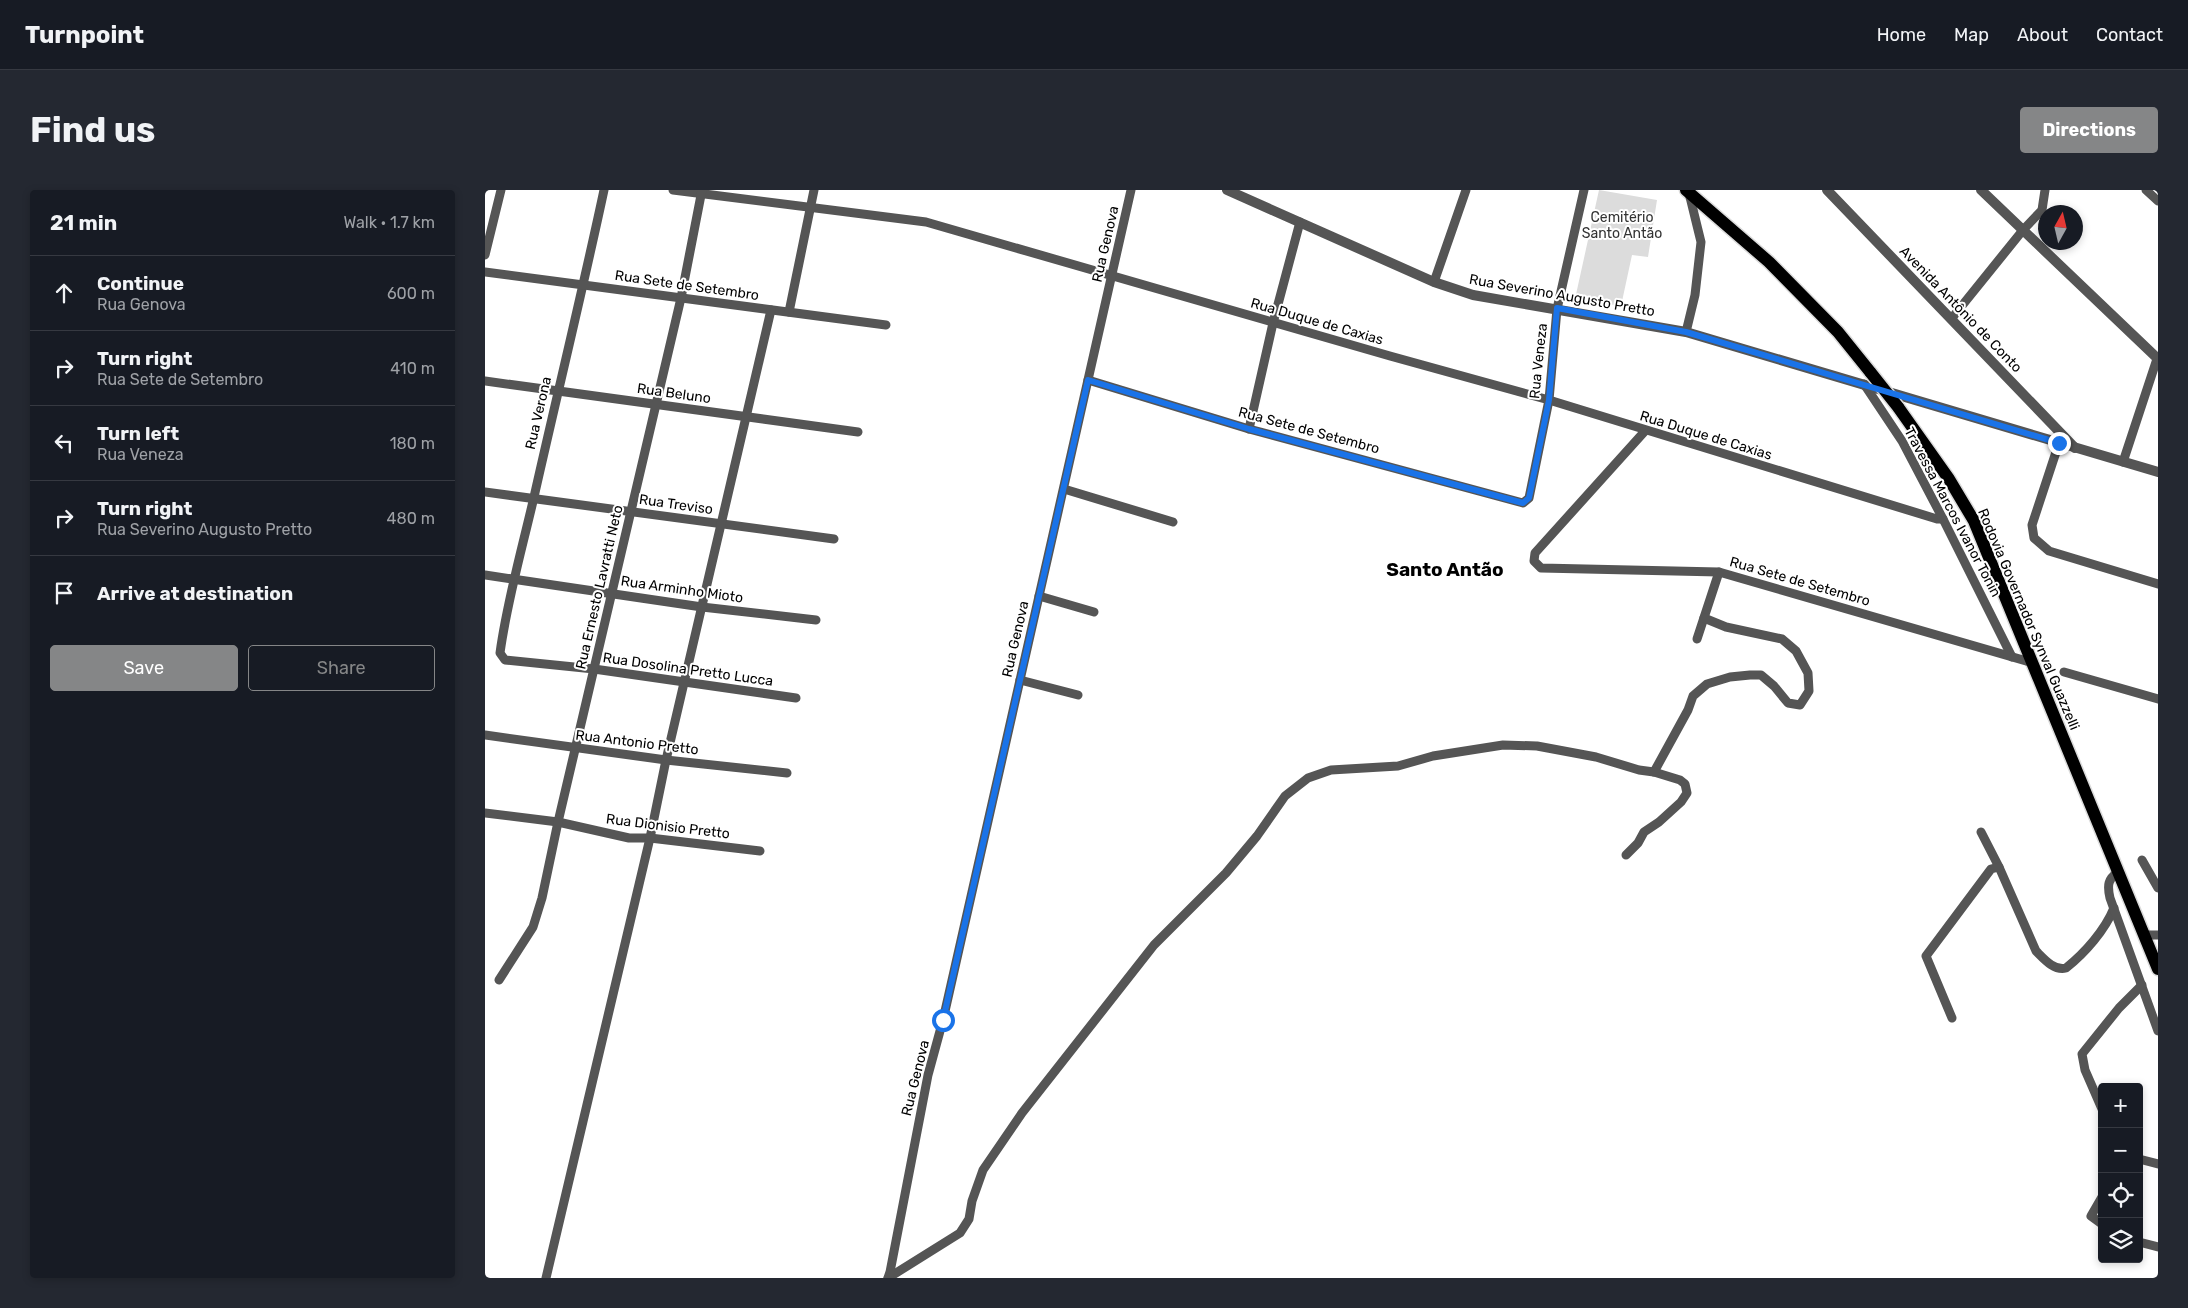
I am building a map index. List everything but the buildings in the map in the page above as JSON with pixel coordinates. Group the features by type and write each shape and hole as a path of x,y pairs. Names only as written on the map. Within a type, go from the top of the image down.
{"main road":[{"name":"Rodovia Governador Synval Guazzelli","path":"1687,191 1769,262 1838,332 1899,407 1949,479 1974,522 2158,969"}],"street":[{"path":"485,255 501,190"},
{"name":"Rua Verona","path":"501,644 514,579 557,391 584,285 604,190"},
{"name":"Rua Duque de Caxias","path":"673,190 701,192 926,222 1273,323 1549,400 1937,520 1943,519"},
{"path":"789,312 814,190"},
{"name":"Rua Genova","path":"888,1278 912,1153 1131,190"},
{"name":"Rua Severino Augusto Pretto","path":"1227,190 1243,193 1300,222 1434,282 1473,295 1557,308 1686,332 2158,472"},
{"path":"1434,282 1466,190"},
{"name":"Rua Veneza","path":"1523,503 1529,498 1549,400 1557,308 1584,190"},
{"name":"Avenida Antônio de Conto","path":"1827,190 2075,448"},
{"path":"1981,190 2157,359 2123,462"},
{"path":"1952,318 2023,230 2042,210 2045,190"},
{"path":"2146,190 2158,201"},
{"path":"1686,332 1695,294 1701,242 1687,191"},
{"name":"Rua Ernesto Lavratti Neto","path":"499,980 533,927 542,898 557,822 681,298 701,192"},
{"path":"1249,429 1273,323 1300,222"},
{"name":"Rua Sete de Setembro","path":"485,272 885,325"},
{"path":"546,1278 650,838 665,760 771,310"},
{"name":"Rua Sete de Setembro","path":"1088,380 1249,429 1523,503"},
{"name":"Rua Beluno","path":"485,381 858,432"},
{"name":"Travessa Marcos Ivanor Tonin","path":"1864,384 1902,441 2011,657"},
{"name":"Rua Sete de Setembro","path":"1645,431 1535,552 1534,562 1541,568 1719,572 2033,663"},
{"path":"2059,443 2032,525 2034,538 2049,551 2158,584"},
{"path":"1064,489 1173,522"},
{"name":"Rua Treviso","path":"485,492 834,539"},
{"path":"1697,639 1719,572"},
{"name":"Rua Arminho Mioto","path":"485,575 611,594 817,620"},
{"path":"1039,596 1094,612"},
{"path":"1654,772 1688,710 1693,696 1707,684 1730,677 1761,676 1788,703 1800,706 1809,692 1808,673 1796,651 1782,639 1726,627 1704,618"},
{"name":"Rua Dosolina Pretto Lucca","path":"501,644 500,653 505,660 594,669 796,698"},
{"path":"2064,672 2158,699"},
{"path":"1020,680 1078,695"},
{"name":"Rua Antonio Pretto","path":"485,735 665,760 787,773"},
{"path":"888,1278 960,1233 969,1219 972,1200 983,1170 1022,1112 1154,945 1226,873 1257,836 1285,796 1308,778 1331,770 1398,766 1433,756 1503,745 1537,746 1596,757 1639,770 1654,772 1679,780 1685,784 1687,792 1681,802 1659,822 1644,832 1638,843 1626,854"},
{"name":"Rua Dionisio Pretto","path":"485,814 557,822 629,838 650,838 760,851"},
{"path":"1981,832 1999,867 2036,951 2045,961 2056,967 2067,968 2079,958 2109,919 2114,908"},
{"path":"2143,860 2158,888"},
{"path":"1951,1018 1926,956 1991,869 1999,867"},
{"path":"2118,872 2111,877 2107,886 2142,984 2144,997 2158,1031"},
{"path":"2144,934 2158,936"},
{"path":"2098,1099 2077,1056 2142,984"},
{"path":"2143,1160 2158,1164"},
{"path":"2098,1204 2091,1216 2098,1221"},
{"path":"2143,1243 2158,1247"}],"green space":[{"name":"Cemitério Santo Antão","path":"1599,190 1657,200 1648,257 1632,255 1621,306 1575,299"}],"district":[{"name":"Santo Antão","path":"1445,569"}],"route":[{"path":"943,1020 1088,380 1249,429 1523,503 1529,498 1549,400 1557,308 1686,332 2059,443"}]}
